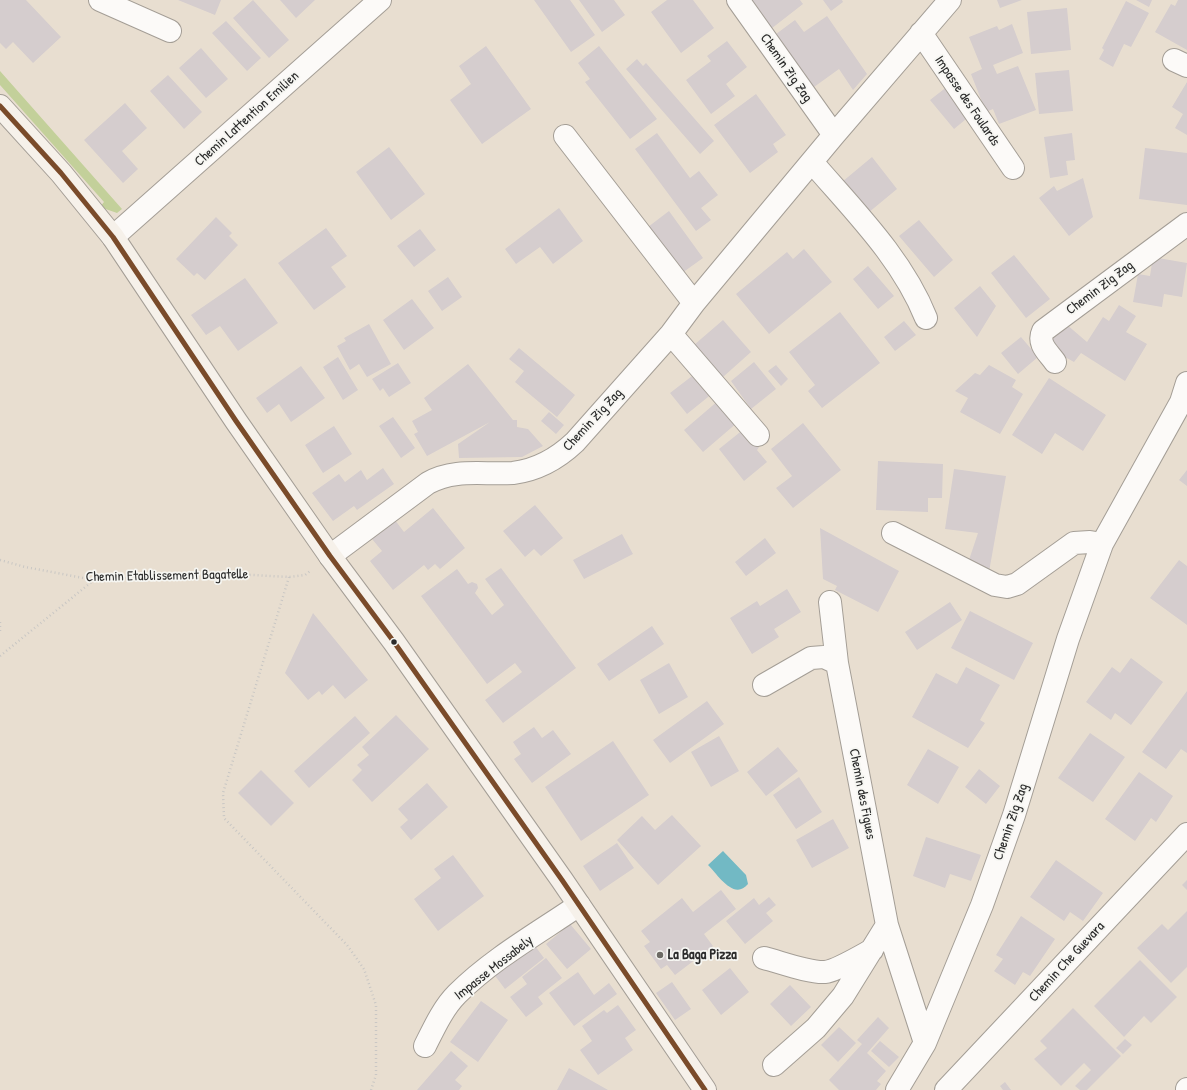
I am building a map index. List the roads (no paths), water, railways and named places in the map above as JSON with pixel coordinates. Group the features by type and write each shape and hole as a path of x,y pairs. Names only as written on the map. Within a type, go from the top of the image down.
{"main road":[{"path":"0,106 61,173 113,238 240,428 330,556 394,642 579,905 705,1090"}],"street":[{"path":"100,0 170,30"},
{"name":"Chemin Lattention Emilien","path":"113,238 380,0"},
{"name":"Chemin Zig Zag","path":"738,0 834,135"},
{"name":"Chemin Zig Zag","path":"330,556 428,483 439,477 455,473 513,472 548,464 561,455 575,442 671,334 694,303 834,135 950,0"},
{"name":"Impasse des Foulards","path":"921,33 1013,168"},
{"path":"565,136 694,303"},
{"path":"812,162 891,256 908,280 926,318"},
{"name":"Chemin Zig Zag","path":"1055,362 1041,343 1040,336 1043,331 1187,224"},
{"path":"671,334 758,435"},
{"name":"Chemin Zig Zag","path":"897,1090 925,1043 982,905 1014,815 1068,639 1102,544 1181,402 1187,383"},
{"path":"893,533 994,585 1007,587 1017,584 1074,543 1090,542 1102,544"},
{"name":"Chemin des Figues","path":"830,602 837,663 887,925 925,1043"},
{"path":"764,685 811,658 824,657 837,663"},
{"name":"Chemin Che Guevara","path":"946,1090 1187,834"},
{"name":"Impasse Mossabely","path":"425,1046 441,1014 457,994 505,955 579,905"},
{"path":"774,1065 816,1028 843,996 887,925"},
{"path":"764,958 798,968 825,972 850,962 873,949"}],"water":[{"path":"723,851 746,875 748,884 743,888 737,890 726,885 708,865"}],"place":[{"name":"La Baga Pizza","path":"660,955"}]}
